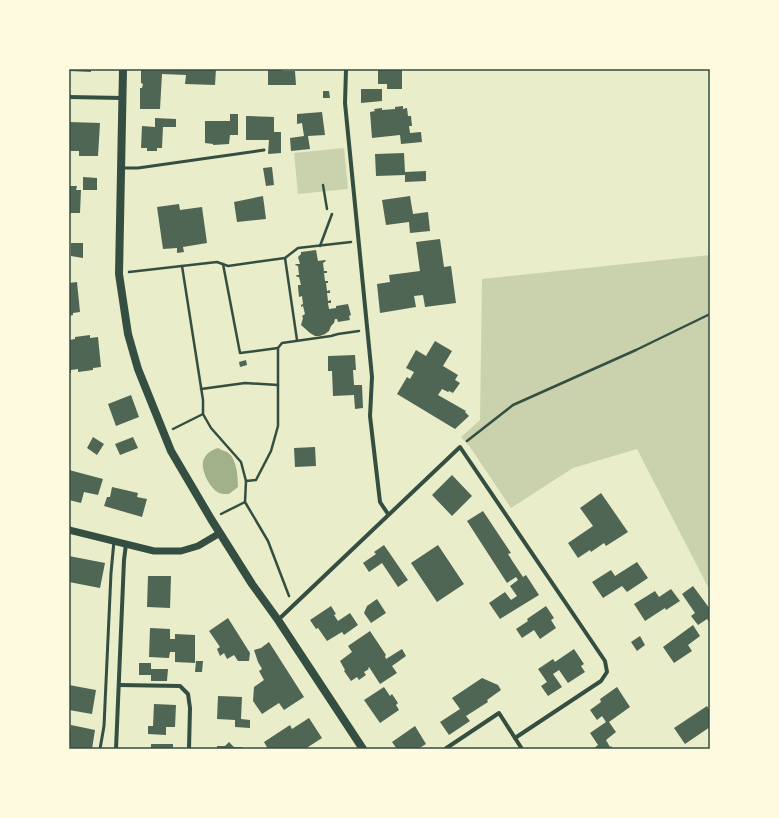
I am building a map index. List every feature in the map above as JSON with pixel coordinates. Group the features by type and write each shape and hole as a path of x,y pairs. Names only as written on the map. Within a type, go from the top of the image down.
{"main road":[{"path":"123,69 119,274 128,334 138,369 171,451 211,519 252,584 278,620 363,749"}],"street":[{"path":"346,69 345,103 372,377 370,416 380,502 388,514"},
{"path":"69,97 122,98"},
{"path":"278,620 460,447 605,661 607,672 601,681 515,738"},
{"path":"69,530 154,551 181,551 198,546 220,533"},
{"path":"116,749 126,544"},
{"path":"118,685 180,686 188,694 190,708 189,749"},
{"path":"445,749 499,713 522,749"}],"lane":[{"path":"121,168 138,168 264,150"},
{"path":"100,749 104,726 111,573 114,541"}],"path":[{"path":"323,185 327,209"},
{"path":"320,246 332,214"},
{"path":"119,274 217,262 228,266 285,258 298,248 359,241"},
{"path":"285,258 297,340"},
{"path":"223,264 240,353 278,348"},
{"path":"182,266 201,389 203,414 211,428 241,462 246,481 245,502 268,541 293,607"},
{"path":"460,447 513,405 636,350 710,314"},
{"path":"246,481 256,480 271,451 278,426 278,348 282,343 368,330"},
{"path":"201,389 245,383 278,385"},
{"path":"164,433 203,414"},
{"path":"211,519 245,502"}],"shaded area":[{"path":"344,148 348,189 298,194 294,153"},
{"path":"710,255 710,591 637,449 573,468 511,508 470,447 461,437 480,420 482,279"},
{"path":"218,448 227,452 235,463 238,487 229,494 220,493 215,490 208,482 204,471 203,461 205,457 210,451"}],"building":[{"path":"69,69 91,69 91,72 69,71"},
{"path":"141,69 216,69 215,85 185,84 186,75 162,74 160,109 140,109 140,88 142,88 143,84 141,83"},
{"path":"268,69 295,71 296,85 268,85"},
{"path":"378,69 402,69 402,89 387,89 387,84 378,84"},
{"path":"361,89 382,89 382,101 361,103"},
{"path":"323,91 329,91 330,98 323,98"},
{"path":"403,106 403,109 407,108 408,116 411,116 412,126 409,126 410,133 421,132 422,142 401,144 400,135 372,138 370,112 375,111 374,109 395,109 395,107"},
{"path":"322,112 325,135 308,136 310,149 291,151 290,138 304,136 302,123 297,124 297,114"},
{"path":"230,114 238,114 238,135 230,135 229,144 213,145 205,143 205,121 230,121"},
{"path":"246,116 274,117 274,132 281,132 281,153 268,154 269,140 246,140"},
{"path":"155,118 176,119 176,127 163,127 162,148 157,148 157,151 147,151 147,148 141,148 142,126 155,127"},
{"path":"69,122 100,123 98,156 79,156 79,151 69,151"},
{"path":"404,153 405,172 426,171 426,181 405,182 405,175 376,176 375,154"},
{"path":"272,167 274,185 266,186 263,168"},
{"path":"83,177 97,178 97,190 83,190"},
{"path":"69,186 77,186 76,190 81,190 80,213 69,213"},
{"path":"263,196 266,219 237,222 234,202"},
{"path":"410,196 413,214 428,212 430,231 410,233 409,222 386,225 382,200"},
{"path":"179,204 180,210 202,207 207,243 183,247 184,252 177,253 177,248 163,249 157,207"},
{"path":"440,239 444,267 451,266 456,303 425,307 423,295 414,296 416,307 380,313 377,284 390,282 389,275 420,271 416,242"},
{"path":"71,243 83,243 83,258 71,256"},
{"path":"316,250 318,261 326,261 323,263 324,271 327,271 327,273 324,273 325,281 328,281 328,283 326,283 327,291 330,290 330,293 327,293 328,301 331,300 331,303 328,303 329,309 348,304 351,315 349,316 350,320 338,322 337,319 335,319 329,331 320,336 315,336 301,325 303,318 302,316 305,314 303,306 301,307 303,304 302,296 299,297 298,285 301,285 299,277 296,275 299,275 298,266 295,265 300,264 298,257 301,252"},
{"path":"77,282 80,312 73,313 73,315 69,316 69,283"},
{"path":"90,335 90,338 98,337 101,367 93,368 93,370 78,372 78,369 71,370 71,373 69,373 69,340 75,339 75,337"},
{"path":"435,341 452,351 443,366 458,375 455,380 460,383 453,393 442,389 438,395 466,411 465,412 469,416 455,429 397,394 407,377 410,379 414,372 406,368 416,350 426,356"},
{"path":"355,355 356,370 353,370 354,385 362,385 363,408 355,409 354,395 333,396 332,371 328,371 328,356"},
{"path":"246,360 247,365 240,367 239,362"},
{"path":"131,395 139,417 116,426 108,404"},
{"path":"93,437 104,444 97,455 87,448"},
{"path":"133,437 138,448 120,455 115,444"},
{"path":"315,447 316,466 295,467 294,448"},
{"path":"69,470 103,479 98,495 84,492 81,503 69,500"},
{"path":"452,475 472,496 452,516 432,495"},
{"path":"112,487 138,493 137,497 147,499 142,517 104,506 107,497 110,497"},
{"path":"601,493 628,532 606,546 604,543 591,552 590,550 578,558 568,543 593,526 580,508"},
{"path":"483,511 511,553 508,554 523,577 526,575 539,595 500,619 489,603 505,592 511,600 517,596 510,586 518,580 516,577 507,583 467,521"},
{"path":"384,545 408,580 398,587 382,563 369,572 363,563 376,554 374,552"},
{"path":"438,545 464,584 437,602 411,563"},
{"path":"69,556 105,563 100,588 69,582"},
{"path":"637,562 648,578 627,592 622,586 603,598 592,582 611,570 615,576"},
{"path":"148,576 171,576 170,608 147,607"},
{"path":"693,586 710,609 710,623 707,619 698,625 691,616 695,613 682,594"},
{"path":"671,589 680,601 666,610 665,608 645,621 634,604 655,591 659,597"},
{"path":"377,599 386,613 371,623 364,613 367,606"},
{"path":"331,606 338,621 350,613 358,625 344,635 342,632 327,641 310,620"},
{"path":"546,606 554,618 551,620 556,628 540,639 534,630 522,638 516,629 528,621 527,619"},
{"path":"228,618 250,653 249,661 238,661 234,655 227,659 224,653 220,656 217,649 220,647 209,631"},
{"path":"693,625 700,636 688,645 692,651 674,663 663,647"},
{"path":"150,628 170,629 170,639 175,639 175,634 195,635 195,663 175,662 175,652 170,652 169,658 149,657"},
{"path":"370,631 386,655 386,659 402,649 406,656 392,666 397,673 380,684 369,667 369,669 364,672 366,675 359,680 357,677 351,681 344,671 345,670 340,661 352,652 348,646"},
{"path":"640,636 645,645 637,651 631,642"},
{"path":"269,642 304,697 284,710 279,703 262,714 253,701 254,687 264,680 259,671 262,669 254,650 261,648"},
{"path":"574,649 584,664 581,666 585,672 568,683 559,670 553,674 562,687 548,696 541,686 547,682 538,669 553,659 555,662"},
{"path":"196,661 203,661 202,672 195,672"},
{"path":"139,663 151,663 151,669 168,669 167,681 151,681 151,675 139,675"},
{"path":"482,678 498,685 501,690 487,700 488,702 466,716 470,721 449,735 440,722 460,709 452,698"},
{"path":"69,685 96,690 92,714 69,710"},
{"path":"384,687 390,696 392,694 398,703 396,705 399,710 380,723 364,700"},
{"path":"617,687 630,707 609,722 616,732 606,740 613,749 593,749 598,745 590,733 606,722 602,716 597,720 590,710 601,702 600,699"},
{"path":"218,696 242,697 241,719 250,720 250,728 235,727 235,720 217,719"},
{"path":"154,704 176,705 175,727 166,727 166,735 148,734 148,726 153,726"},
{"path":"707,706 710,711 710,727 685,744 674,728"},
{"path":"309,718 322,738 305,749 268,749 264,742 290,725 292,729"},
{"path":"71,725 95,730 92,749 69,749"},
{"path":"415,726 426,744 418,749 397,749 392,742"},
{"path":"229,742 234,747 242,747 242,749 217,749 217,746 225,746"},
{"path":"151,744 173,744 173,749 151,749"}]}
